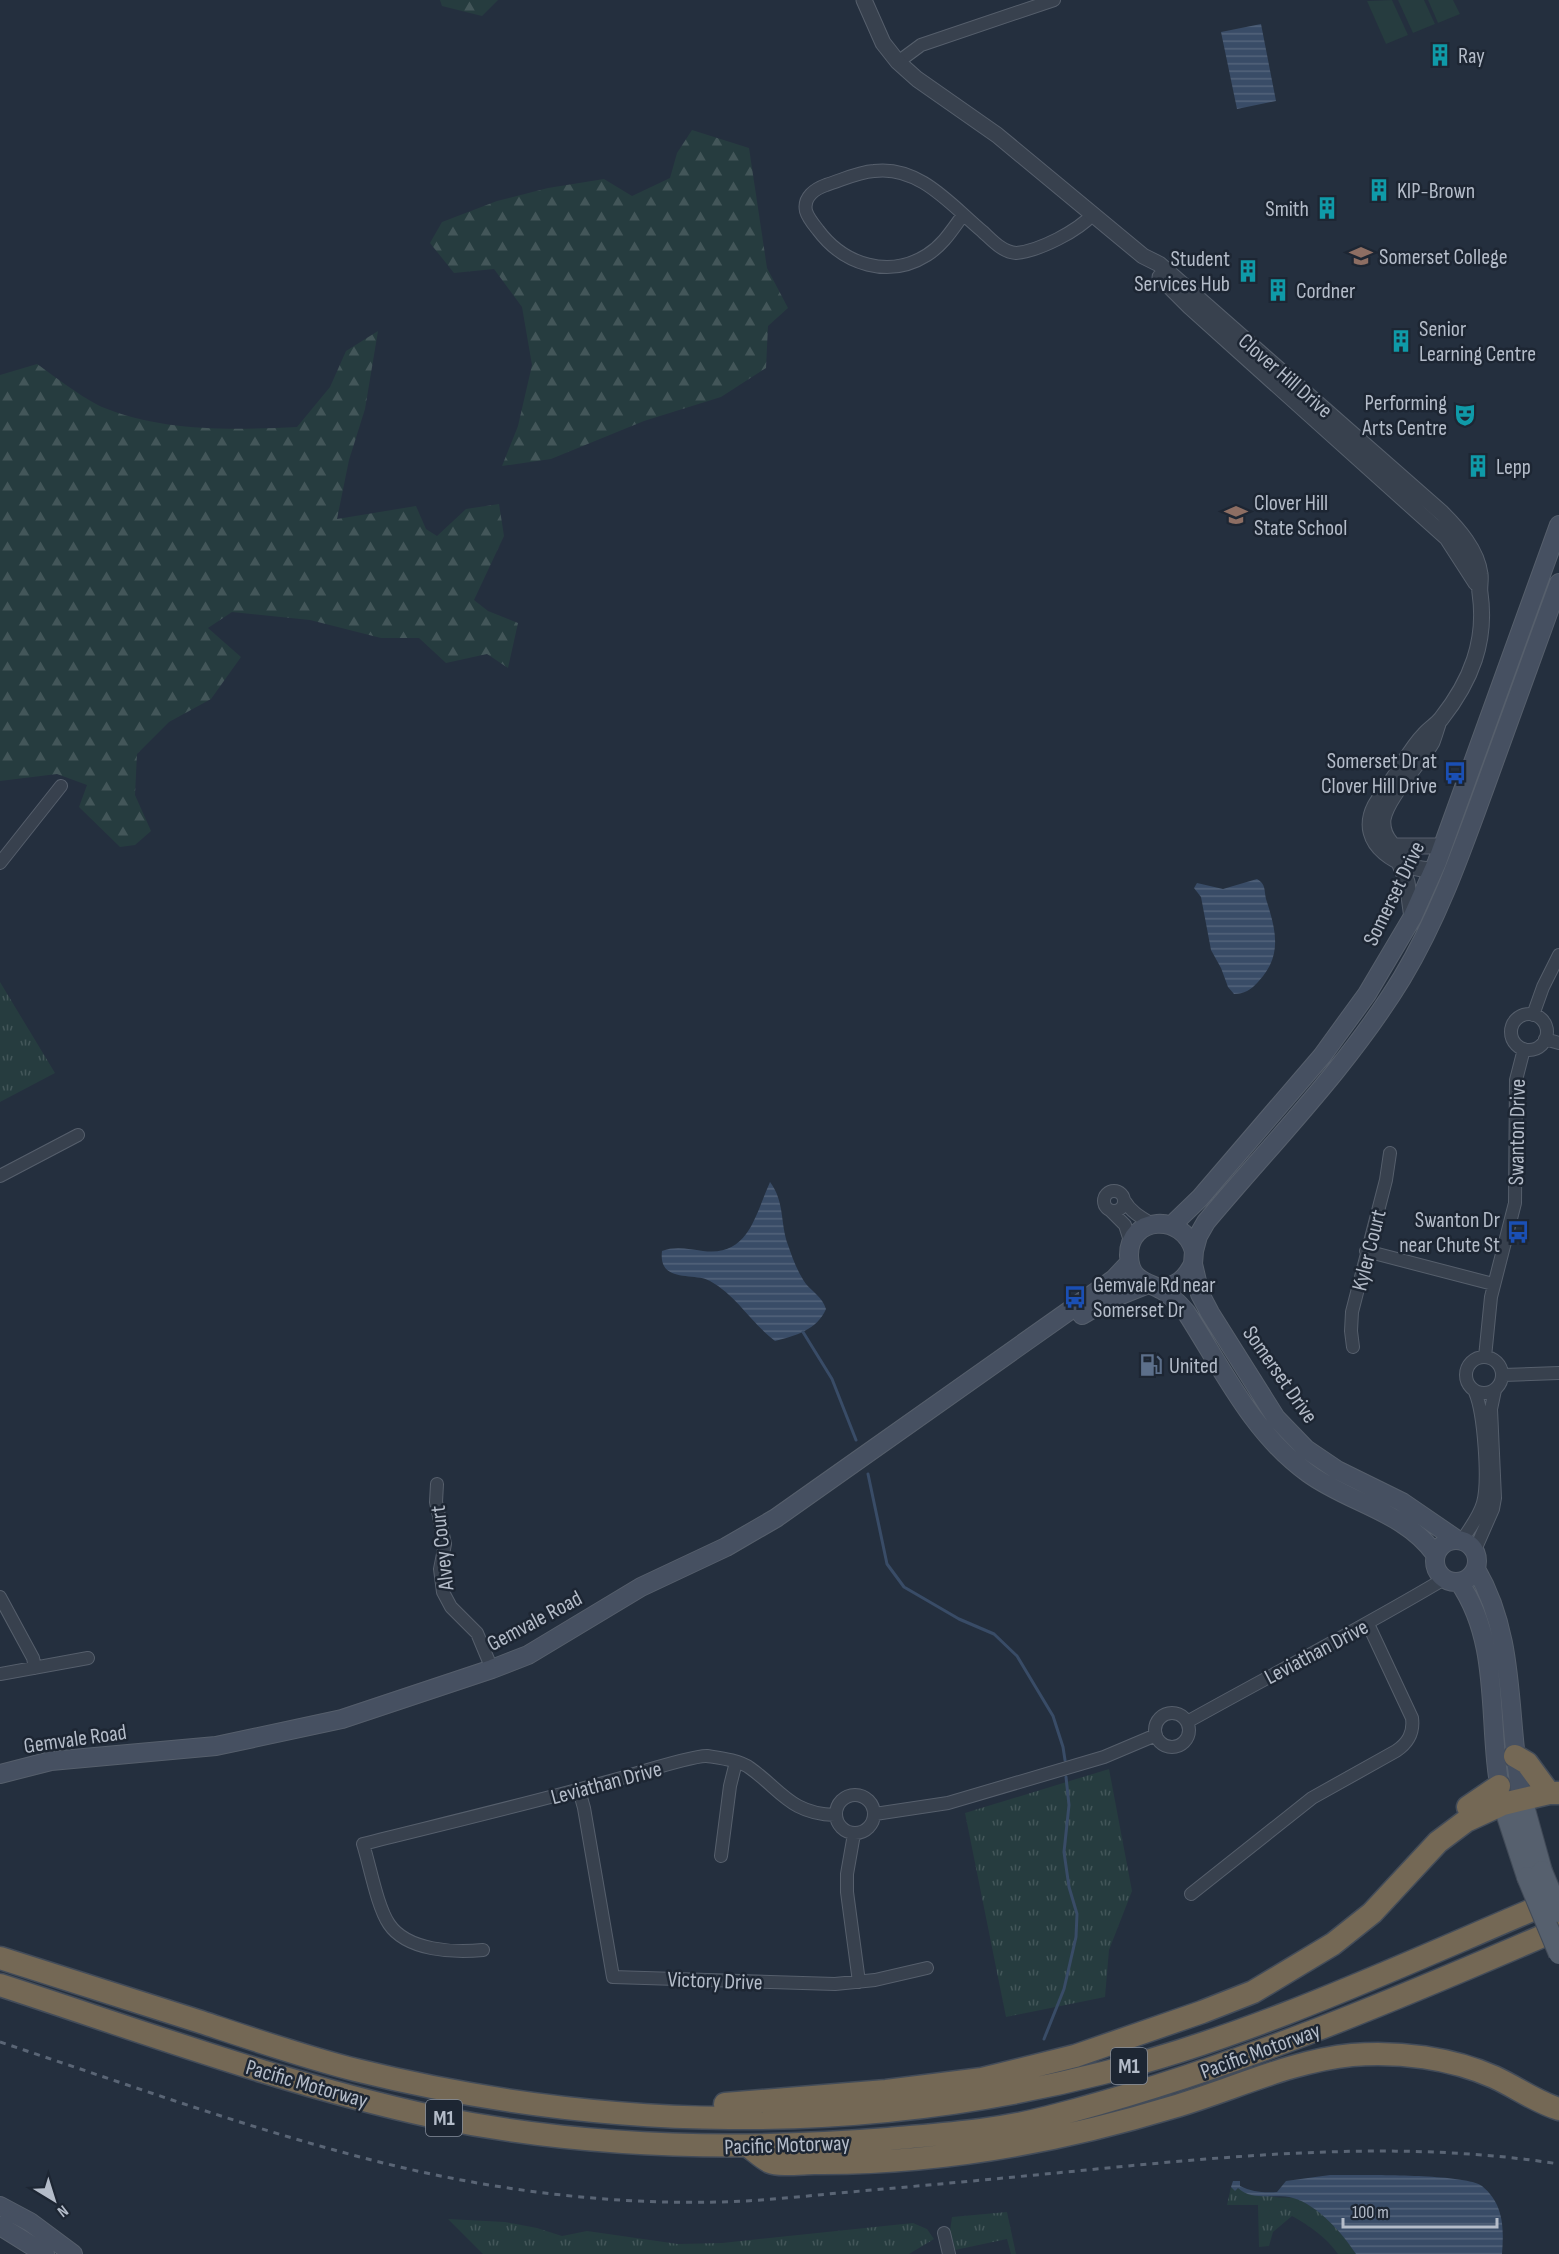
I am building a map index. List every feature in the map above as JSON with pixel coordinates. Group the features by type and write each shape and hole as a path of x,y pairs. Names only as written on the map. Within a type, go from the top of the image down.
{"highway":[{"path":"1515,1756 1527,1763 1554,1793"},
{"path":"672,2117 701,2105 886,2091 959,2082 1014,2072 1075,2056 1224,2004 1277,1980 1314,1957 1356,1926 1387,1898 1415,1866 1423,1843 1439,1827 1508,1797 1554,1793"},
{"name":"Pacific Motorway","path":"0,1958 279,2048 372,2074 512,2102 589,2112 672,2117 793,2118 904,2109 992,2097 1104,2073 1186,2049 1273,2018 1559,1899"},
{"name":"Pacific Motorway","path":"0,1985 308,2085 437,2117 501,2129 614,2142 748,2146 855,2141 982,2131 1047,2118 1233,2062 1559,1929"},
{"path":"748,2146 772,2163 845,2163 934,2156 1013,2145 1127,2120 1212,2095 1298,2065 1351,2055 1404,2055 1453,2063 1492,2076 1542,2103 1559,2109"}],"main road":[{"name":"Somerset Drive","path":"1464,1543 1402,1502 1337,1470 1290,1435 1276,1418 1210,1313 1200,1294 1194,1258 1187,1235 1172,1225 1200,1198 1322,1056 1367,994 1412,918 1443,846 1559,525"},
{"name":"Somerset Drive","path":"1153,1287 1176,1285 1183,1280 1194,1258 1198,1236 1206,1222 1334,1074 1402,978 1424,939 1452,877 1559,583"},
{"path":"1129,1263 1131,1244 1143,1228 1152,1224 1172,1225"},
{"name":"Somerset Drive","path":"1129,1263 1138,1279 1175,1299 1186,1312 1245,1405 1274,1443 1292,1461 1310,1475 1415,1531 1435,1554 1435,1567 1469,1597 1486,1645 1508,1797"},
{"name":"Gemvale Road","path":"0,1774 51,1761 216,1746 302,1729 342,1719 528,1655 641,1587 745,1538 1114,1279 1129,1263"},
{"name":"Gemvale Road","path":"994,1364 1032,1346 1106,1301 1153,1287"},
{"path":"1435,1554 1442,1544 1464,1543 1477,1557 1476,1569 1496,1609 1508,1665 1515,1756 1508,1797 1535,1874 1559,1954"},
{"path":"1451,1580 1469,1577 1476,1569"},
{"path":"1535,1874 1559,1912"},
{"path":"0,2206 30,2222 73,2254"},
{"path":"0,2226 45,2254"}],"street":[{"name":"Clover Hill Drive","path":"864,0 874,27 898,62 917,79 997,135 1143,256 1159,264 1449,520 1466,542 1480,574 1483,610 1479,651 1466,681 1440,721 1432,742 1385,812 1383,825 1392,846 1434,870 1452,877"},
{"path":"898,62 921,45 1054,0"},
{"path":"963,215 942,244 926,256 896,268 879,267 833,249 811,221 806,204 816,189 860,174 888,170 906,173 922,181 963,215 1002,248 1016,253 1072,232 1085,224 1094,214"},
{"name":"Clover Hill Drive","path":"1434,870 1419,870 1385,854 1374,840 1371,826 1373,810 1423,736 1440,721"},
{"path":"0,863 61,786"},
{"path":"1392,846 1443,846"},
{"path":"1399,862 1407,882 1412,918"},
{"path":"1559,955 1543,987 1533,1015 1542,1020 1546,1026 1545,1039 1559,1042"},
{"name":"Swanton Drive","path":"1533,1015 1516,1019 1512,1027 1512,1038 1515,1044 1524,1049 1535,1049 1545,1039"},
{"name":"Swanton Drive","path":"1485,1357 1493,1284 1515,1203 1515,1080 1524,1049"},
{"path":"0,1176 78,1135"},
{"name":"Kyler Court","path":"1353,1347 1352,1312 1386,1179 1390,1153"},
{"path":"1131,1244 1125,1225 1099,1198 1114,1191 1120,1194 1129,1209 1137,1216 1152,1224"},
{"path":"1111,1211 1121,1209 1124,1200"},
{"path":"1366,1251 1493,1284"},
{"path":"1464,1543 1481,1509 1485,1493 1481,1407 1475,1392 1467,1383 1466,1371 1473,1360 1485,1357 1497,1362 1503,1375 1501,1383 1495,1390 1485,1394 1475,1392"},
{"path":"1503,1375 1559,1373"},
{"path":"1464,1543 1493,1509 1495,1498 1491,1409 1495,1390"},
{"name":"Alvey Court","path":"437,1484 436,1502 445,1544 440,1583 451,1607 477,1633 492,1669"},
{"name":"Leviathan Drive","path":"1187,1722 1451,1580"},
{"path":"0,1597 33,1658 35,1668"},
{"path":"1191,1894 1312,1798 1396,1751 1407,1742 1412,1731 1412,1718 1368,1624"},
{"path":"0,1674 88,1658"},
{"path":"1176,1713 1187,1722 1190,1732 1188,1738 1179,1746 1166,1746 1158,1741 1156,1735 1157,1723 1165,1715 1176,1713"},
{"path":"875,1814 948,1803 1104,1757 1156,1735"},
{"name":"Leviathan Drive","path":"483,1950 456,1952 438,1950 394,1931 383,1914 363,1844 579,1790 703,1756 736,1762 749,1767 774,1790 797,1806 821,1815 835,1815"},
{"path":"722,1856 722,1840 736,1762"},
{"name":"Victory Drive","path":"579,1790 613,1977 835,1984 859,1982"},
{"path":"851,1795 866,1798 875,1814 873,1823 868,1828 854,1834 840,1827 835,1815 839,1803 851,1795"},
{"path":"854,1834 847,1874 847,1892 859,1982 927,1968"},
{"path":"944,2233 949,2254"}],"green space":[{"path":"440,0 498,0 482,16 442,6"},
{"path":"1392,0 1408,35 1386,44 1367,1"},
{"path":"1398,0 1424,0 1435,24 1413,33"},
{"path":"1428,0 1453,0 1460,14 1438,23"},
{"path":"692,130 749,148 767,268 788,308 768,326 766,368 721,397 644,421 551,459 502,466 518,426 532,365 522,307 494,269 454,273 430,243 442,222 497,201 548,188 604,179 632,196 670,178 677,153"},
{"path":"378,331 365,409 349,460 337,519 416,506 426,529 437,536 466,509 499,504 504,536 474,600 488,611 518,623 508,668 487,654 446,663 419,638 381,638 310,620 232,612 208,628 241,657 211,699 169,722 137,754 135,795 151,831 135,845 120,847 79,807 87,785 57,774 0,781 0,375 37,364 102,407 149,421 198,428 297,427 330,387 346,351"},
{"path":"0,982 55,1073 0,1102"},
{"path":"1109,1769 1132,1891 1109,1950 1105,1997 1006,2017 965,1813"},
{"path":"1231,2187 1235,2190 1238,2188 1261,2195 1294,2198 1303,2202 1330,2221 1356,2254 1338,2254 1317,2232 1292,2216 1273,2232 1269,2246 1259,2247 1258,2205 1227,2205"},
{"path":"1007,2212 1016,2254 1011,2254 1007,2239 955,2250 950,2231 952,2217"},
{"path":"448,2219 505,2222 537,2228 562,2236 587,2231 678,2244 722,2243 913,2223 927,2229 934,2239 909,2254 483,2254"}],"water":[{"path":"1261,24 1276,101 1237,109 1221,32"},
{"path":"1257,879 1263,885 1272,921 1274,952 1266,972 1255,985 1244,992 1234,994 1228,987 1211,950 1201,897 1194,888 1197,883 1223,889"},
{"path":"770,1182 778,1197 786,1237 800,1275 820,1298 826,1309 817,1322 805,1331 775,1341 720,1287 703,1278 671,1273 662,1261 662,1251 667,1249 718,1251 740,1241 754,1220"},
{"path":"1330,2175 1434,2177 1472,2182 1482,2186 1499,2209 1503,2235 1502,2254 1356,2254 1329,2221 1312,2207 1293,2198 1251,2195 1238,2188 1235,2191 1231,2187 1233,2181 1240,2181 1240,2186 1249,2190 1277,2192 1286,2181"}],"waterway":[{"path":"803,1332 832,1379 856,1440"},
{"path":"868,1474 887,1564 904,1587 959,1619 994,1634 1017,1656 1053,1716 1065,1760"},
{"path":"1044,2039 1064,1989 1076,1937 1077,1914 1069,1887 1064,1852 1069,1805 1066,1777"}],"railway":[{"path":"0,2042 227,2118 407,2169 495,2186 629,2201 754,2200 1191,2160 1296,2153 1349,2151 1454,2153 1559,2164"}],"place":[{"name":"Ray","path":"1440,55"},
{"name":"KIP-Brown","path":"1379,190"},
{"name":"Smith","path":"1327,208"},
{"name":"Somerset College","path":"1361,256"},
{"name":"Student Services Hub","path":"1248,271"},
{"name":"Cordner","path":"1278,290"},
{"name":"Senior Learning Centre","path":"1401,341"},
{"name":"Performing Arts Centre","path":"1465,415"},
{"name":"Lepp","path":"1478,466"},
{"name":"Clover Hill State School","path":"1236,515"},
{"name":"Somerset Dr at Clover Hill Drive","path":"1455,773"},
{"name":"Swanton Dr near Chute St","path":"1518,1232"},
{"name":"Gemvale Rd near Somerset Dr","path":"1075,1297"},
{"name":"United","path":"1151,1365"}]}
